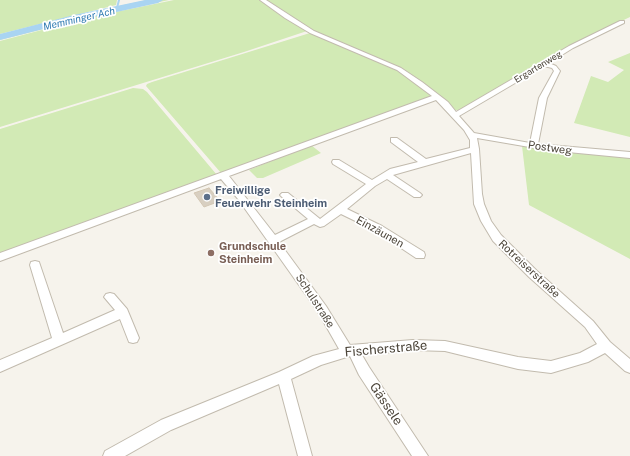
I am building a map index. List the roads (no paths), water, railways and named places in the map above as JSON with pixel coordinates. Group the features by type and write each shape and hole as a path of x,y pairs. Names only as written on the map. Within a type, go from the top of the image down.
{"street":[{"name":"Rotreiserstraße","path":"263,0 312,32 399,69 437,97 455,114 471,135 474,142 477,194 483,213 494,234 533,274 589,324 606,346 630,367"},
{"name":"Ergartenweg","path":"455,114 482,100 577,44 622,22"},
{"path":"533,146 543,98 557,71 554,67 543,63"},
{"path":"0,258 437,97"},
{"name":"Postweg","path":"471,135 533,146 630,155"},
{"path":"394,140 424,162"},
{"name":"Einzäunen","path":"274,240 315,220 320,224 372,184 393,171 475,149"},
{"path":"336,162 372,184"},
{"path":"387,175 417,195"},
{"name":"Schulstraße","path":"222,176 227,179 274,240 350,350"},
{"path":"285,195 315,220"},
{"name":"Einzäunen","path":"340,210 378,228 420,255"},
{"path":"35,265 59,340"},
{"path":"110,297 123,312 133,338"},
{"path":"0,366 123,312"},
{"name":"Fischerstraße","path":"110,456 166,425 284,376 318,360 350,350 401,345 429,345 463,349 518,363 551,367 583,358 606,346"},
{"name":"Gässele","path":"350,350 421,456"},
{"path":"284,376 305,456"}],"waterway":[{"path":"117,8 119,0"},
{"name":"Memminger Ach","path":"0,37 74,18 158,0"}],"place":[{"name":"Freiwillige Feuerwehr Steinheim","path":"207,197"},
{"name":"Grundschule Steinheim","path":"211,253"}]}
